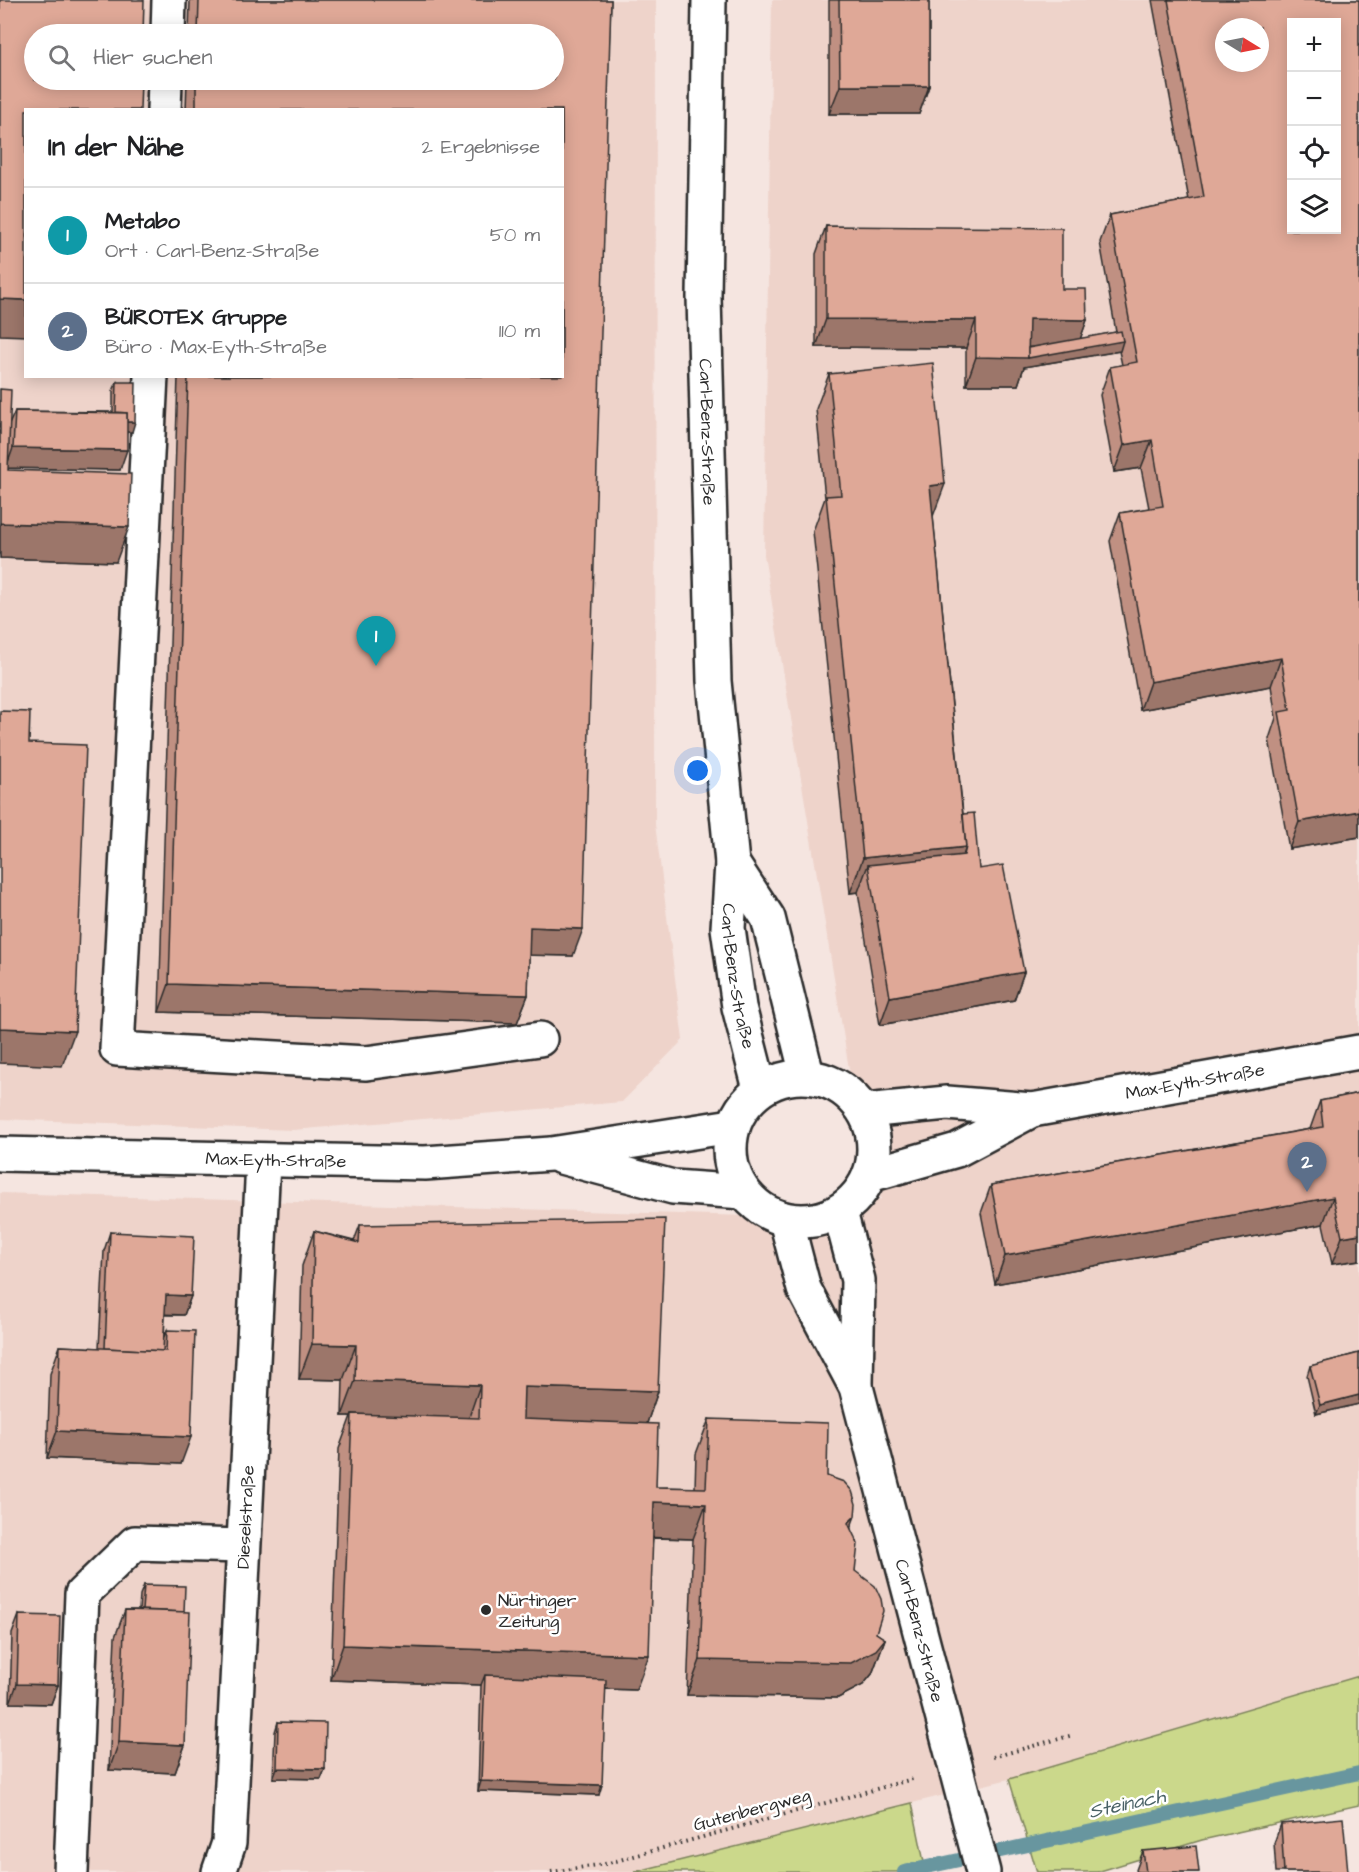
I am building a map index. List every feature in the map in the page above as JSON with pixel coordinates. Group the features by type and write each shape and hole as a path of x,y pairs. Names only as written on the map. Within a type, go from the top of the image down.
{"street":[{"path":"168,24 169,0"},
{"name":"Carl-Benz-Straße","path":"709,0 704,297 714,681 732,863 728,928 739,1007 760,1089"},
{"path":"164,108 165,90"},
{"path":"151,378 117,1049 366,1063 540,1039"},
{"name":"Carl-Benz-Straße","path":"732,863 768,918 807,1075"},
{"name":"Max-Eyth-Straße","path":"865,1110 947,1103 1032,1110 1359,1052"},
{"path":"807,1075 840,1086 865,1110 875,1142 870,1176 858,1196 840,1212 814,1221 786,1220 762,1210 744,1192 730,1160 732,1126 744,1105 760,1089 783,1078 807,1075"},
{"name":"Max-Eyth-Straße","path":"870,1176 957,1150 1032,1110"},
{"name":"Max-Eyth-Straße","path":"0,1154 263,1162 425,1164 551,1154 732,1126"},
{"name":"Max-Eyth-Straße","path":"551,1154 673,1187 744,1192"},
{"name":"Dieselstraße","path":"219,1872 229,1843 263,1162"},
{"name":"Carl-Benz-Straße","path":"840,1212 858,1280 856,1387"},
{"name":"Carl-Benz-Straße","path":"786,1220 804,1289 856,1387 896,1546 958,1767 983,1872"},
{"path":"71,1872 82,1593 135,1543 243,1546"}],"path":[{"name":"Gutenbergweg","path":"551,1872 605,1864 1073,1735"}],"shaded area":[{"path":"0,0 656,0 655,824 683,1040 622,1102 293,1130 0,1119"},
{"path":"772,0 1359,0 1359,1676 1009,1779 634,1872 0,1872 0,1193 778,1217 881,1199 851,1081 764,555"}],"green space":[{"path":"1359,1676 1359,1805 1202,1840 1097,1872 1037,1872 1009,1779"},
{"path":"912,1803 926,1872 634,1872"}],"building":[{"path":"0,0 144,0 143,24 24,24 24,90 141,90 140,108 24,108 24,300 0,299"},
{"path":"199,0 611,0 583,929 530,927 528,995 169,984 188,378 564,378 564,108 196,108 196,90 564,90 564,24 198,24"},
{"path":"839,0 929,0 929,86 840,86"},
{"path":"1168,0 1359,0 1359,811 1299,822 1279,712 1290,710 1281,658 1150,682 1120,513 1163,506 1152,440 1124,445 1110,367 1137,362 1110,215 1204,197"},
{"path":"826,226 1062,228 1062,289 1086,289 1087,320 1029,319 1028,358 976,357 976,320 826,319"},
{"path":"1121,331 1123,341 1028,358 1028,348"},
{"path":"933,363 945,484 930,486 966,847 863,858 826,496 841,495 829,374"},
{"path":"117,382 136,382 135,422 127,422 127,413 116,412"},
{"path":"0,389 11,390 8,470 131,474 129,527 0,523"},
{"path":"15,411 127,413 127,450 13,448"},
{"path":"0,711 30,712 29,743 86,745 75,1031 0,1028"},
{"path":"974,813 979,869 1003,865 1024,972 890,997 868,865 964,855 966,847 963,814"},
{"path":"1359,1093 1359,1234 1342,1237 1333,1197 1005,1256 991,1185 1323,1127 1320,1101"},
{"path":"665,1219 658,1391 524,1387 523,1419 658,1424 656,1487 706,1488 709,1419 828,1423 827,1476 844,1482 852,1491 856,1504 855,1516 848,1523 858,1544 855,1571 875,1586 881,1599 883,1611 876,1633 885,1639 876,1650 851,1663 700,1660 706,1504 654,1502 649,1655 343,1645 352,1414 479,1418 480,1385 355,1381 356,1345 312,1344 314,1231 359,1243 360,1225"},
{"path":"110,1232 194,1236 191,1296 166,1295 163,1351 105,1348"},
{"path":"167,1330 195,1331 191,1437 57,1431 60,1346 166,1351"},
{"path":"1359,1353 1359,1395 1320,1405 1310,1366"},
{"path":"144,1585 185,1586 184,1612 142,1610"},
{"path":"125,1610 190,1612 185,1745 119,1742"},
{"path":"19,1615 60,1616 58,1685 17,1684"},
{"path":"485,1675 606,1680 602,1785 481,1781"},
{"path":"278,1722 326,1723 325,1769 277,1768"},
{"path":"1343,1818 1348,1872 1284,1872 1281,1824"},
{"path":"1196,1846 1199,1872 1146,1872 1143,1851"}],"waterway":[{"name":"Steinach","path":"904,1872 1359,1773"}],"place":[{"name":"Metabo","path":"376,666"},
{"name":"BÜROTEX Gruppe","path":"1307,1192"},
{"name":"Nürtinger Zeitung","path":"486,1610"}]}
